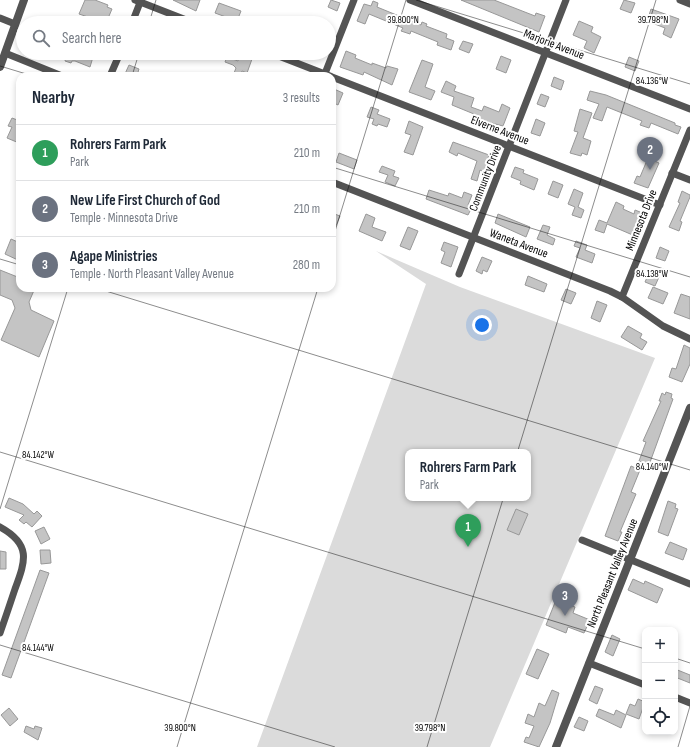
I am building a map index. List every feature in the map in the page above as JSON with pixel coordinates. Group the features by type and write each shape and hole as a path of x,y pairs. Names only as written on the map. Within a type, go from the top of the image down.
{"street":[{"path":"18,16 24,0"},
{"path":"336,53 354,0"},
{"name":"Marjorie Avenue","path":"410,0 690,109"},
{"name":"Community Drive","path":"459,274 566,0"},
{"path":"680,0 690,4"},
{"path":"134,16 139,1 176,16"},
{"path":"0,18 15,24 0,67"},
{"path":"5,54 16,58"},
{"path":"21,60 52,72"},
{"path":"112,72 117,60"},
{"name":"Elverne Avenue","path":"288,60 318,72"},
{"path":"329,72 333,60"},
{"name":"Elverne Avenue","path":"336,79 660,205"},
{"name":"Minnesota Drive","path":"622,297 690,130"},
{"path":"672,173 690,180"},
{"name":"Waneta Avenue","path":"336,184 474,237 622,297 663,326 690,339"},
{"name":"North Pleasant Valley Avenue","path":"556,747 690,408"},
{"path":"0,527 19,541 23,552 24,564 0,633"},
{"path":"582,540 690,584"},
{"path":"589,663 642,684"},
{"path":"678,698 690,703"}],"shaded area":[{"path":"376,251 460,287 655,358 490,747 257,747 426,284"}],"building":[{"path":"85,0 95,0 108,5 107,7 112,9 109,16 85,16 79,14"},
{"path":"173,0 200,0 196,11"},
{"path":"331,0 340,3 337,11 328,7"},
{"path":"461,0 494,0 535,16 536,13 545,16 539,32"},
{"path":"624,0 635,3 631,13 620,9"},
{"path":"373,1 378,3 377,7 421,25 422,22 427,24 426,26 447,34 446,38 454,41 451,50 437,45 438,42 411,31 410,34 401,31 403,28 369,14 365,24 357,21 364,4 371,6"},
{"path":"219,3 241,11 239,16 223,16 215,13"},
{"path":"651,9 679,19 671,38 663,34 665,28 647,21"},
{"path":"579,21 593,27 591,32 601,37 594,53 584,48 587,41 573,35"},
{"path":"463,41 473,44 469,53 459,49"},
{"path":"346,51 356,55 355,58 372,65 372,63 386,68 387,66 398,69 392,85 364,72 363,75 340,67"},
{"path":"501,56 511,60 506,73 496,69"},
{"path":"629,57 639,61 635,71 625,67"},
{"path":"92,60 90,67 75,61 72,61 71,63 65,61"},
{"path":"226,60 252,60 247,72 234,72 236,68 225,62"},
{"path":"422,60 433,64 425,87 435,91 431,100 409,92"},
{"path":"129,65 139,69 138,72 126,72"},
{"path":"554,77 564,81 561,90 551,86"},
{"path":"446,81 456,86 454,91 474,98 471,107 482,111 484,106 499,112 502,104 510,108 503,126 480,120 473,116 474,114 452,105 454,97 441,92"},
{"path":"336,90 343,93 338,105 336,104"},
{"path":"590,91 606,95 675,123 675,125 681,127 678,134 651,123 649,128 640,125 642,121 607,107 602,121 593,118 599,104 587,100"},
{"path":"541,94 549,97 545,107 537,104"},
{"path":"371,107 379,110 377,114 390,119 387,127 372,124 374,119 367,117"},
{"path":"580,109 592,113 583,138 591,141 587,155 582,153 581,156 570,153 578,132 574,131"},
{"path":"12,118 16,120 16,142 7,138 12,127 8,126"},
{"path":"536,119 545,123 540,136 531,133"},
{"path":"409,121 423,127 413,155 404,152 411,135 405,133"},
{"path":"453,142 489,155 484,172 480,170 477,181 471,179 477,161 458,153 457,156 449,152"},
{"path":"339,153 357,160 354,169 336,162"},
{"path":"648,158 659,163 648,188 634,183 637,176 640,177"},
{"path":"382,166 395,171 393,176 399,178 395,186 385,182 388,175 379,172"},
{"path":"515,167 524,170 523,173 538,179 534,190 520,184 521,181 511,177"},
{"path":"553,181 563,185 558,198 548,194"},
{"path":"574,189 583,193 578,207 584,210 581,218 572,215 575,207 568,204"},
{"path":"429,190 448,196 449,193 462,198 464,192 472,195 468,205 472,207 468,215 426,199"},
{"path":"682,191 690,195 690,197 680,221 682,222 679,231 669,227 680,203 678,202"},
{"path":"616,202 624,206 623,209 634,214 635,210 645,214 635,236 607,224 604,233 595,230 599,220 607,223"},
{"path":"336,214 340,216 336,226"},
{"path":"366,214 375,218 372,227 386,232 382,241 359,231"},
{"path":"498,214 530,227 526,237 495,223"},
{"path":"543,225 550,227 547,235 555,239 553,245 537,239"},
{"path":"408,227 418,231 410,250 400,246"},
{"path":"11,239 16,241 16,259 5,254"},
{"path":"576,241 587,245 585,250 595,254 592,263 576,257 580,248 574,246"},
{"path":"444,242 458,247 451,267 441,263 445,252 441,250"},
{"path":"660,247 669,251 665,261 656,258"},
{"path":"482,257 492,261 487,272 483,270 482,274 476,271"},
{"path":"0,270 16,276 16,292 33,292 29,302 31,310 54,321 39,357 1,340 15,308 12,300 0,295"},
{"path":"649,273 659,277 655,286 645,282"},
{"path":"528,276 547,284 544,292 525,285"},
{"path":"653,287 668,293 663,304 648,298"},
{"path":"566,289 576,293 571,304 561,300"},
{"path":"681,294 690,297 690,319 674,313"},
{"path":"597,301 607,305 600,322 591,318"},
{"path":"628,326 642,334 640,338 647,342 642,350 621,337"},
{"path":"684,345 690,348 690,364 682,382 669,377 672,368 676,369"},
{"path":"666,392 672,394 671,398 673,399 649,465 639,461 646,442 643,441 661,401 659,401 662,393 665,395"},
{"path":"631,466 640,470 631,492 636,494 620,532 622,532 618,541 605,536"},
{"path":"9,498 23,504 34,514 37,511 42,516 32,527 26,522 24,524 19,520 24,515 5,507"},
{"path":"668,501 676,504 675,508 678,509 668,536 658,532"},
{"path":"516,509 528,514 519,535 507,530"},
{"path":"44,527 50,539 41,544 35,531"},
{"path":"670,542 687,549 683,560 665,553"},
{"path":"40,550 50,550 51,563 41,564"},
{"path":"0,551 6,552 6,569 0,569"},
{"path":"40,570 49,573 11,678 2,675"},
{"path":"633,579 644,584 645,581 663,589 657,603 628,590"},
{"path":"556,600 575,607 573,613 590,620 584,633 568,627 566,633 546,625"},
{"path":"612,635 620,639 613,656 605,652"},
{"path":"537,649 549,654 538,679 526,674"},
{"path":"678,670 690,675 690,683 678,678"},
{"path":"595,686 603,689 597,704 589,700"},
{"path":"552,690 559,693 550,723 539,747 524,742 526,737 529,738 534,726 525,723 528,714 534,717 539,703 545,706"},
{"path":"638,699 642,701 642,710 639,719 626,714 630,704 635,706"},
{"path":"9,708 18,719 10,726 1,715"},
{"path":"599,709 614,715 616,710 626,715 621,728 596,716"},
{"path":"579,717 588,721 584,731 574,727"},
{"path":"26,726 34,729 35,726 42,728 38,740 24,732"}],"place":[{"name":"New Life First Church of God","path":"650,170"},
{"name":"Rohrers Farm Park","path":"468,547"},
{"name":"Agape Ministries","path":"565,616"}]}
